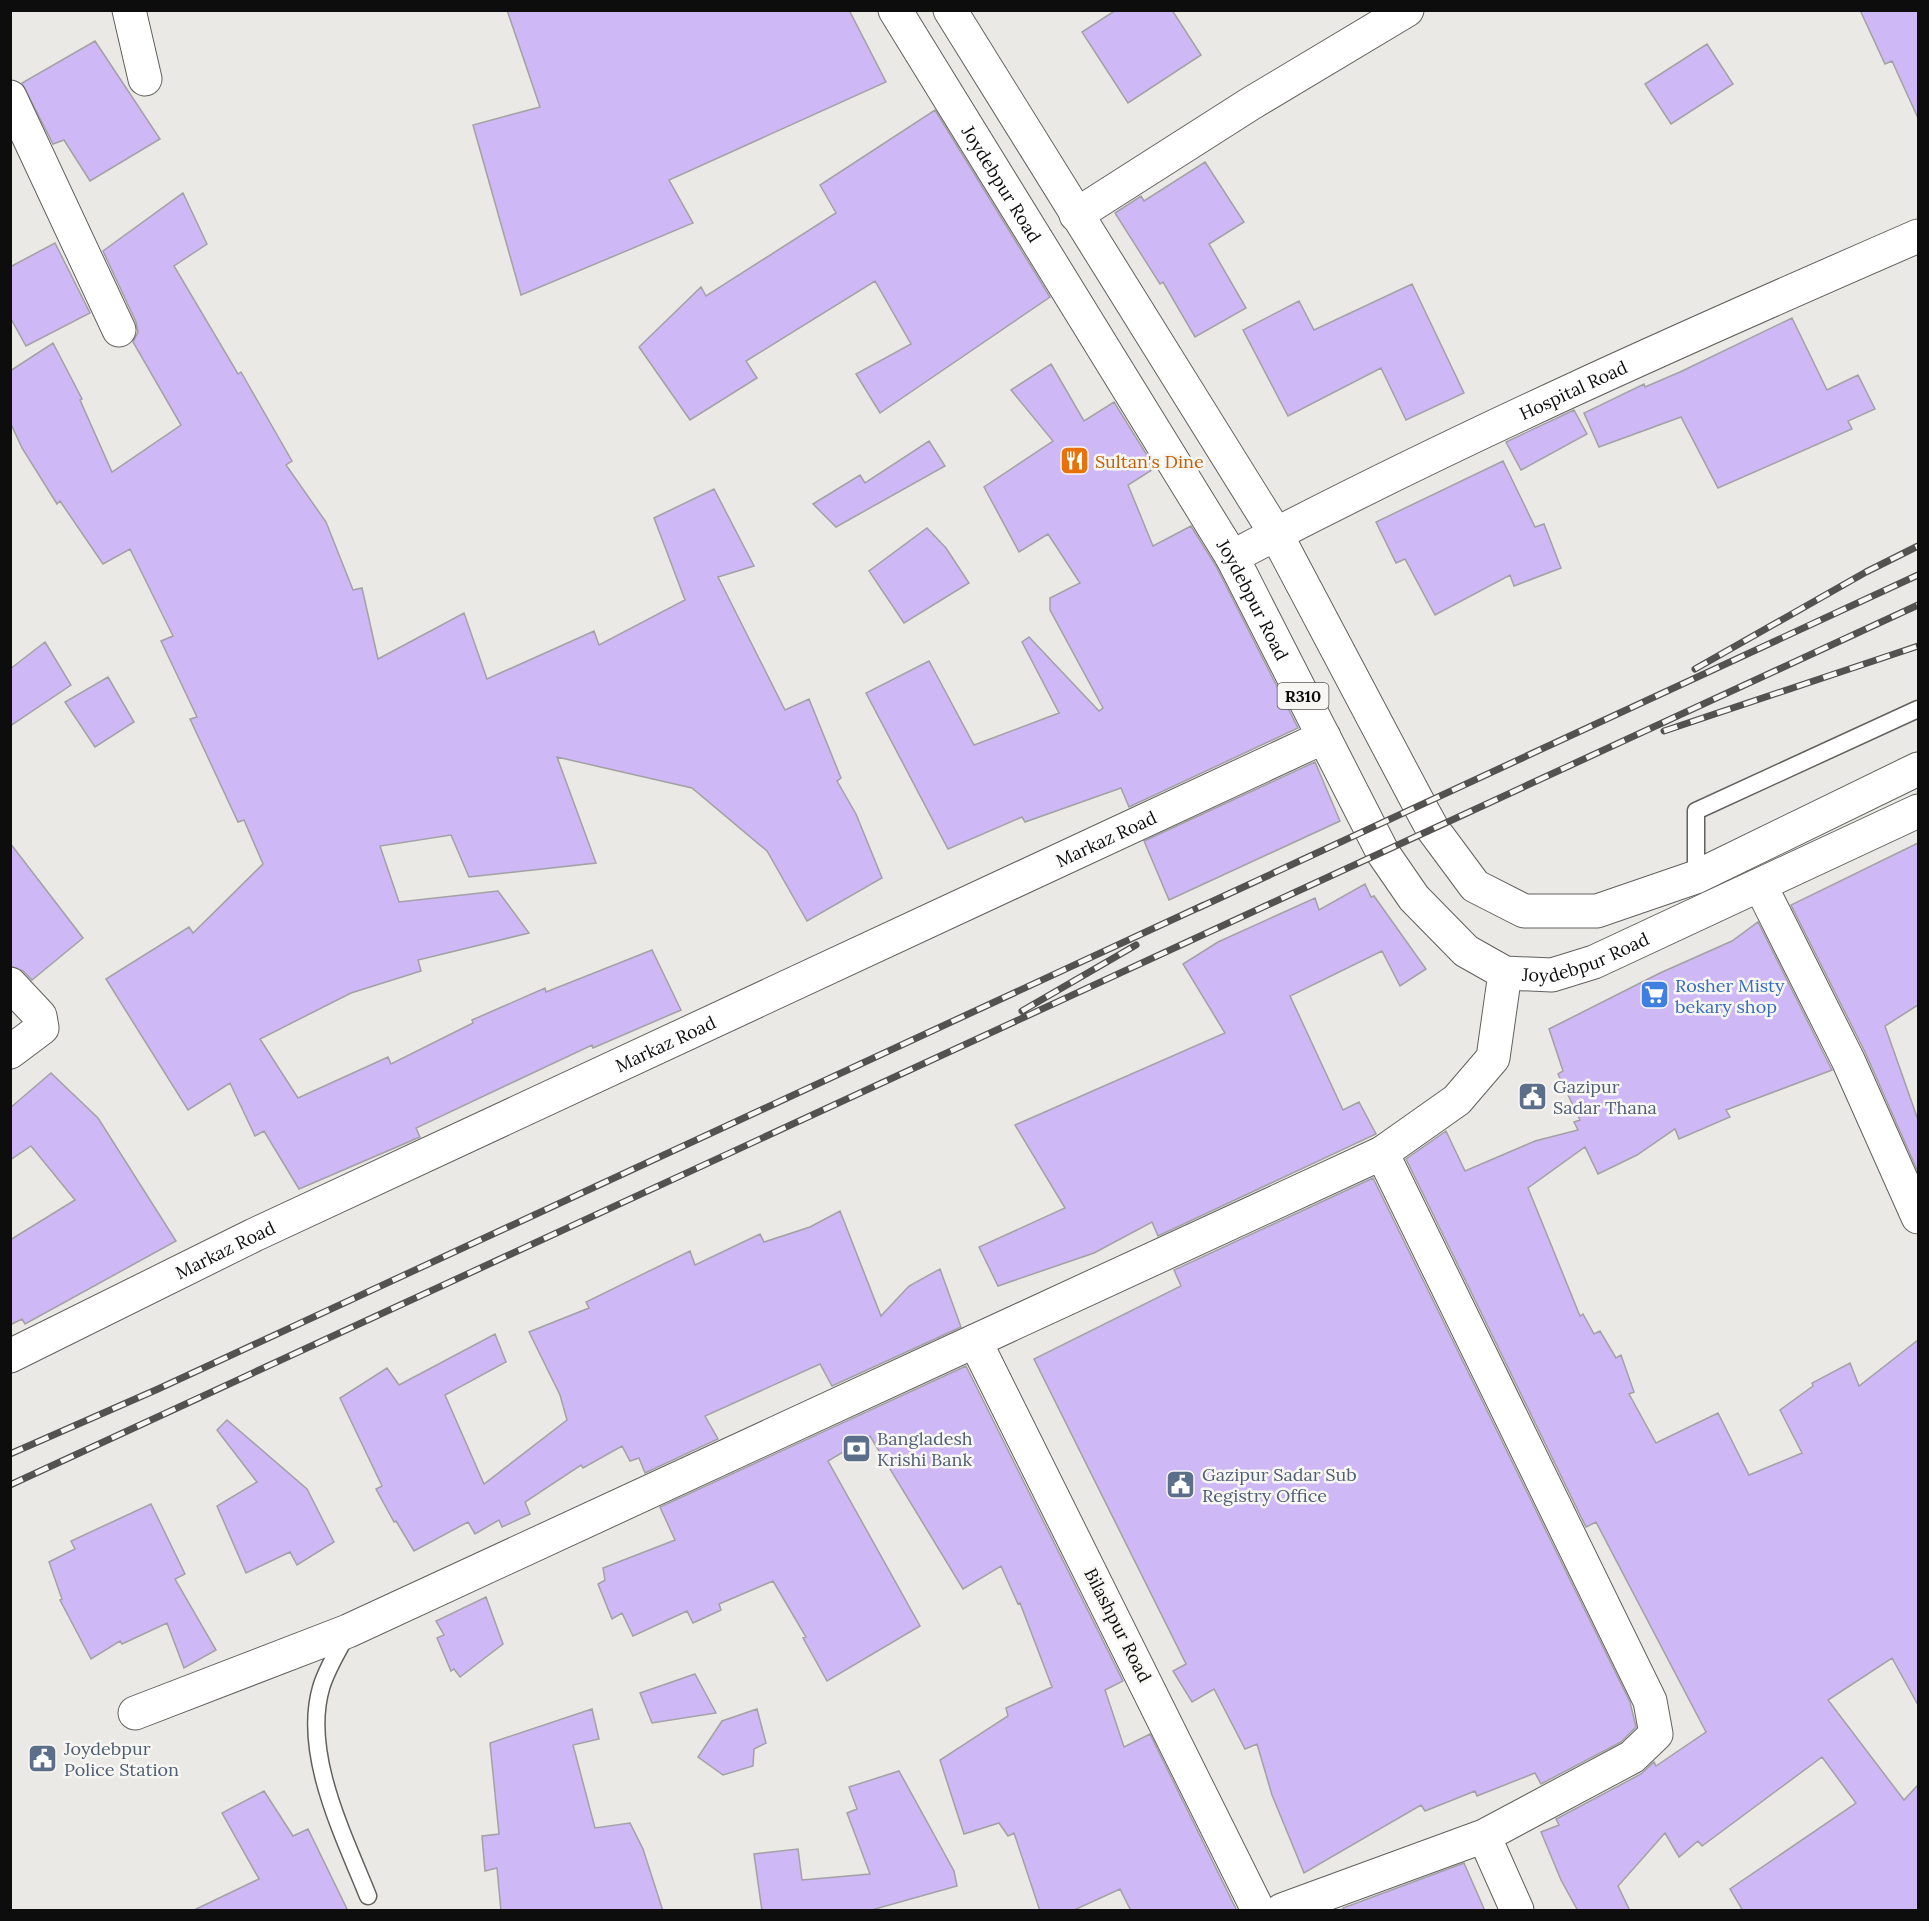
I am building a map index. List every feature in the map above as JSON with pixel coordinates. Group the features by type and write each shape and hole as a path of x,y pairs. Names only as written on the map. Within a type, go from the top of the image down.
{"main road":[{"path":"129,10 145,79"},
{"name":"Joydebpur Road","path":"895,10 1232,557 1383,853 1414,898 1466,951 1505,973 1552,975 1594,962 1918,811"},
{"name":"R310","path":"950,10 1276,534 1432,828 1475,886 1524,911 1597,911 1696,877 1918,769"},
{"path":"1076,215 1250,104 1407,10"},
{"path":"10,97 119,330"},
{"name":"Hospital Road","path":"1232,557 1384,478 1630,361 1918,236"},
{"name":"Markaz Road","path":"10,1356 265,1230 1324,737"},
{"path":"1760,885 1848,1060 1918,1217"},
{"path":"135,1713 348,1631 1382,1153 1457,1100 1493,1058 1505,973"},
{"path":"10,984 40,1017 42,1028 10,1052"},
{"path":"1282,1911 1484,1836 1632,1757 1656,1734 1650,1701 1382,1153"},
{"name":"Bilashpur Road","path":"975,1341 1258,1911"},
{"path":"1484,1836 1517,1911"}],"lane":[{"path":"1696,877 1696,811 1918,709"},
{"path":"348,1631 321,1688 316,1742 337,1820 368,1896"}],"building":[{"path":"507,10 849,10 886,82 669,180 693,223 521,295 473,125 540,107"},
{"path":"1116,10 1172,10 1201,55 1128,103 1082,32"},
{"path":"1860,10 1918,10 1918,118 1892,61 1885,64"},
{"path":"95,41 160,139 90,181 64,140 53,144 22,83"},
{"path":"1707,44 1733,84 1671,124 1645,84"},
{"path":"935,110 1050,297 880,413 856,374 911,344 875,281 746,361 757,378 690,420 639,347 701,287 706,296 836,213 820,185"},
{"path":"1205,162 1244,222 1209,244 1246,308 1195,337 1163,282 1160,284 1115,213 1141,196 1144,201"},
{"path":"183,193 207,244 174,266 238,374 241,372 292,461 286,465 326,522 353,590 362,588 378,659 464,613 487,679 594,631 599,645 685,600 654,518 714,489 754,566 718,577 785,710 809,699 841,778 837,781 856,814 882,878 807,921 767,851 692,788 557,757 596,863 469,877 451,835 380,846 399,902 498,891 529,933 418,960 421,971 351,993 260,1039 298,1098 388,1057 391,1064 473,1023 472,1020 545,988 546,992 652,950 681,1010 593,1048 592,1045 416,1128 420,1137 299,1189 264,1131 255,1136 230,1083 188,1110 106,979 189,927 193,933 263,864 244,820 238,822 190,719 197,717 161,641 173,636 130,549 103,564 60,501 57,504 22,448 10,422 10,371 53,343 82,399 80,400 112,472 181,425 133,342 138,332 136,322 103,251"},
{"path":"55,243 90,313 26,346 10,317 10,267"},
{"path":"1412,284 1464,393 1406,420 1381,368 1288,416 1243,330 1299,301 1314,330"},
{"path":"1792,318 1827,390 1858,375 1875,409 1848,421 1852,429 1718,488 1681,417 1599,447 1584,413 1644,384 1645,387 1680,372"},
{"path":"1051,364 1084,421 1114,402 1155,468 1128,485 1153,546 1191,526 1216,566 1298,728 1129,807 1121,788 1025,822 1022,817 948,849 866,693 929,661 974,745 1059,713 1022,642 1029,637 1099,711 1103,708 1050,610 1050,598 1080,583 1048,534 1019,552 984,487 1053,441 1011,390"},
{"path":"1574,410 1587,434 1521,470 1506,442"},
{"path":"929,441 945,466 836,527 813,504 860,475 865,483"},
{"path":"1503,461 1535,527 1544,524 1561,568 1514,586 1510,575 1435,615 1405,559 1396,563 1376,522"},
{"path":"927,528 946,548 969,583 904,623 869,571"},
{"path":"45,642 71,685 10,726 10,669"},
{"path":"108,677 134,722 95,747 65,702"},
{"path":"1315,762 1340,821 1169,900 1144,841"},
{"path":"10,843 83,938 32,980 23,971 10,966"},
{"path":"1918,843 1918,1005 1885,1026 1918,1120 1918,1172 1865,1052 1791,905"},
{"path":"1365,884 1371,897 1374,896 1426,969 1400,986 1382,951 1290,996 1343,1110 1359,1102 1376,1134 1158,1236 1152,1222 1094,1253 998,1286 979,1247 1065,1208 1015,1125 1225,1033 1183,964 1218,942 1315,898 1319,910"},
{"path":"1758,922 1832,1070 1726,1110 1730,1117 1679,1139 1675,1129 1637,1155 1598,1174 1585,1147 1528,1188 1580,1316 1583,1314 1594,1334 1600,1331 1616,1358 1621,1355 1634,1392 1629,1394 1656,1443 1718,1413 1749,1475 1802,1453 1780,1410 1813,1386 1812,1383 1850,1363 1859,1386 1918,1340 1918,1705 1892,1658 1828,1700 1904,1800 1918,1785 1918,1911 1743,1911 1730,1889 1856,1803 1822,1757 1702,1846 1698,1841 1679,1857 1665,1833 1618,1886 1630,1911 1578,1911 1561,1880 1541,1832 1559,1825 1556,1819 1641,1774 1654,1762 1656,1766 1706,1732 1596,1522 1586,1527 1406,1159 1446,1131 1465,1171 1535,1141 1578,1130 1574,1122 1580,1120 1558,1074 1563,1071 1549,1029 1660,973 1732,941"},
{"path":"51,1073 98,1118 176,1241 25,1324 22,1319 10,1325 10,1240 75,1200 31,1146 10,1160 10,1108"},
{"path":"1373,1178 1630,1702 1636,1727 1621,1742 1541,1784 1535,1773 1477,1796 1475,1791 1425,1811 1421,1805 1304,1873 1272,1795 1257,1744 1245,1749 1214,1689 1192,1702 1173,1671 1186,1664 1034,1359 1181,1286 1174,1270"},
{"path":"840,1211 881,1316 909,1286 940,1269 961,1327 832,1386 820,1364 705,1416 718,1439 645,1473 639,1458 630,1461 622,1446 583,1468 581,1465 525,1502 530,1514 502,1527 499,1520 475,1534 468,1522 414,1551 396,1521 394,1522 376,1489 382,1486 340,1398 387,1368 399,1385 495,1334 506,1362 445,1395 484,1484 567,1420 560,1395 529,1332 589,1308 586,1302 690,1251 695,1265 760,1234 764,1242 810,1227"},
{"path":"966,1366 1123,1681 1105,1690 1124,1747 1150,1734 1237,1911 1131,1911 1120,1889 1072,1911 1040,1911 1014,1833 1008,1836 999,1823 964,1834 940,1760 1008,1716 1006,1708 1052,1687 1020,1603 1018,1604 1001,1566 963,1589 870,1436 828,1461 920,1626 827,1681 803,1638 806,1637 773,1581 719,1604 721,1610 693,1623 687,1611 633,1636 622,1613 612,1619 598,1584 605,1580 603,1568 675,1540 660,1507"},
{"path":"227,1420 307,1489 334,1542 297,1565 290,1552 246,1573 217,1506 257,1482 217,1430"},
{"path":"151,1504 185,1574 175,1579 216,1650 184,1668 167,1623 122,1644 120,1641 91,1659 60,1600 62,1599 49,1562 75,1549 71,1541"},
{"path":"486,1597 503,1644 460,1677 454,1669 451,1671 437,1638 444,1635 436,1621"},
{"path":"695,1674 716,1713 652,1723 640,1693"},
{"path":"592,1709 599,1739 573,1745 595,1828 630,1823 643,1849 663,1911 501,1911 497,1868 485,1871 482,1836 499,1834 490,1743"},
{"path":"757,1709 766,1743 754,1749 753,1766 723,1775 698,1757 722,1721"},
{"path":"899,1771 954,1871 957,1886 868,1911 762,1911 754,1854 798,1849 802,1880 870,1874 847,1813 857,1809 849,1787"},
{"path":"264,1791 293,1836 308,1829 348,1911 192,1911 259,1879 222,1813"},
{"path":"1464,1863 1485,1911 1343,1911 1343,1908"}],"railway":[{"path":"1695,669 1866,572 1918,546"},
{"path":"1198,908 1918,575"},
{"path":"10,1485 1918,605"},
{"path":"1664,731 1918,646"},
{"path":"10,1454 158,1389 1204,905"},
{"path":"1022,1011 1136,945"}],"place":[{"name":"Sultan's Dine","path":"1074,461"},
{"name":"Rosher Misty bekary shop","path":"1654,995"},
{"name":"Gazipur Sadar Thana","path":"1532,1096"},
{"name":"Bangladesh Krishi Bank","path":"856,1448"},
{"name":"Gazipur Sadar Sub Registry Office","path":"1181,1484"},
{"name":"Joydebpur Police Station","path":"43,1758"}]}
